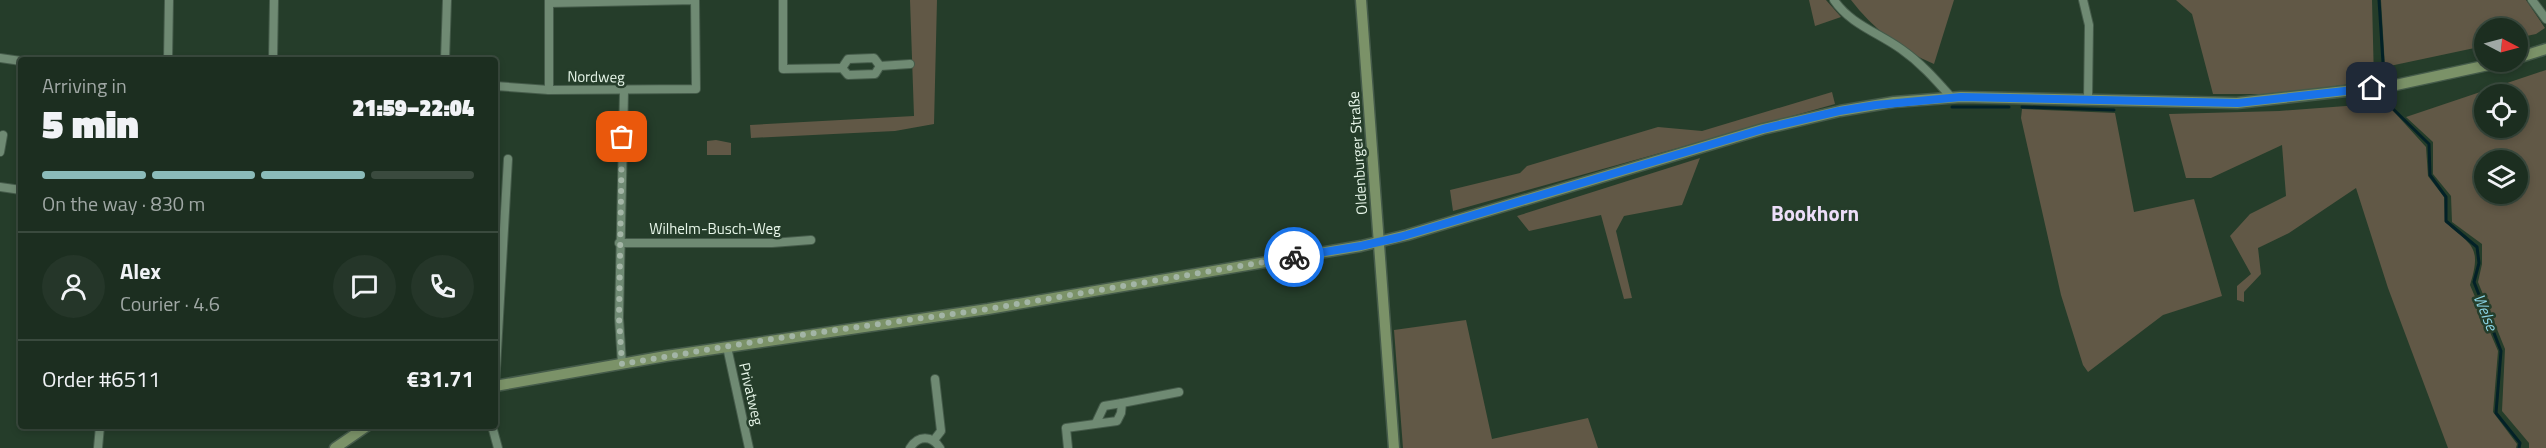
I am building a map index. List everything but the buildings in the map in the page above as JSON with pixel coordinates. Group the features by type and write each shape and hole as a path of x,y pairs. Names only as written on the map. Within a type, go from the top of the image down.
{"main road":[{"name":"Oldenburger Straße","path":"1361,0 1394,448"},
{"path":"2528,55 2546,49"},
{"path":"498,385 727,347 978,310 1380,242 1763,129 1839,111 1951,97 2238,103 2391,86 2474,68"},
{"path":"336,448 362,429"}],"street":[{"path":"168,57 169,0"},
{"path":"273,57 274,0"},
{"path":"445,57 447,0"},
{"path":"549,90 549,1 694,0"},
{"name":"Nordweg","path":"498,86 549,90 696,89 694,0"},
{"path":"783,0 783,69 842,68"},
{"path":"1834,0 1840,9 1925,66 1951,97"},
{"path":"2083,0 2089,25 2088,99"},
{"path":"2532,0 2546,20"},
{"path":"0,58 18,61"},
{"path":"842,68 848,59 874,58 880,66"},
{"path":"880,66 910,64"},
{"path":"842,68 848,75 875,74 880,66"},
{"path":"622,364 619,345 619,243 624,91"},
{"path":"0,152 3,135"},
{"path":"498,334 508,159"},
{"path":"0,187 18,190"},
{"name":"Wilhelm-Busch-Weg","path":"619,243 772,243 812,240"},
{"name":"Privatweg","path":"727,347 749,448"},
{"path":"934,440 941,431 935,380"},
{"path":"1096,423 1104,406 1179,392"},
{"path":"1068,448 1066,428 1117,421 1122,403"},
{"path":"98,448 100,429"},
{"path":"493,429 498,448"},
{"path":"910,448 919,439 934,440 940,448"}],"shaded area":[{"path":"910,0 937,0 934,124 895,131 751,138 750,125 914,116"},
{"path":"1809,0 1826,0 1841,17 1815,26"},
{"path":"1851,0 1954,0 1934,64 1888,38"},
{"path":"2176,0 2372,0 2374,81 2275,94 2213,94 2192,14"},
{"path":"2381,0 2526,0 2545,28 2528,36 2528,18 2474,18 2474,48 2385,67"},
{"path":"2546,70 2546,448 2529,448 2529,443 2502,411 2505,349 2478,282 2482,264 2482,244 2452,222 2451,196 2433,174 2433,142 2406,117 2474,94 2474,138 2528,138 2528,84 2504,84"},
{"path":"1832,92 1835,104 1453,211 1450,190 1520,173 1527,166 1658,127 1702,131"},
{"path":"2386,103 2426,147 2428,176 2444,197 2445,222 2472,248 2475,262 2470,285 2498,351 2493,412 2517,444 2516,448 2448,448 2388,288 2356,188 2289,233 2258,248 2261,274 2244,292 2244,302 2237,300 2237,286 2251,274 2230,236 2250,214 2286,196 2282,145 2211,178 2186,178 2169,114 2279,111"},
{"path":"2022,109 2115,113 2134,212 2194,199 2222,296 2163,315 2088,372 2083,365 2061,295 2021,118"},
{"path":"707,141 731,143 731,155 707,155"},
{"path":"1700,158 1682,205 1624,216 1616,231 1632,298 1624,299 1601,215 1529,231 1517,216"},
{"path":"1466,320 1492,439 1588,418 1598,448 1403,448 1394,330"}],"waterway":[{"name":"Welse","path":"2379,0 2384,78"},
{"name":"Welse","path":"2386,98 2387,103 2429,144 2430,175 2446,197 2446,221 2477,247 2479,263 2474,282 2501,351 2496,413 2520,443 2519,448"},
{"path":"1952,107 2009,107"},
{"path":"2022,107 2114,110"}],"way so far":[{"path":"622,137 619,243 619,345 622,364 772,339 988,309 1294,257"}],"district":[{"name":"Bookhorn","path":"1815,214"}],"route":[{"path":"1294,257 1400,237 1763,129 1839,111 1894,102 1961,97 2017,97 2238,103 2372,88"}]}
